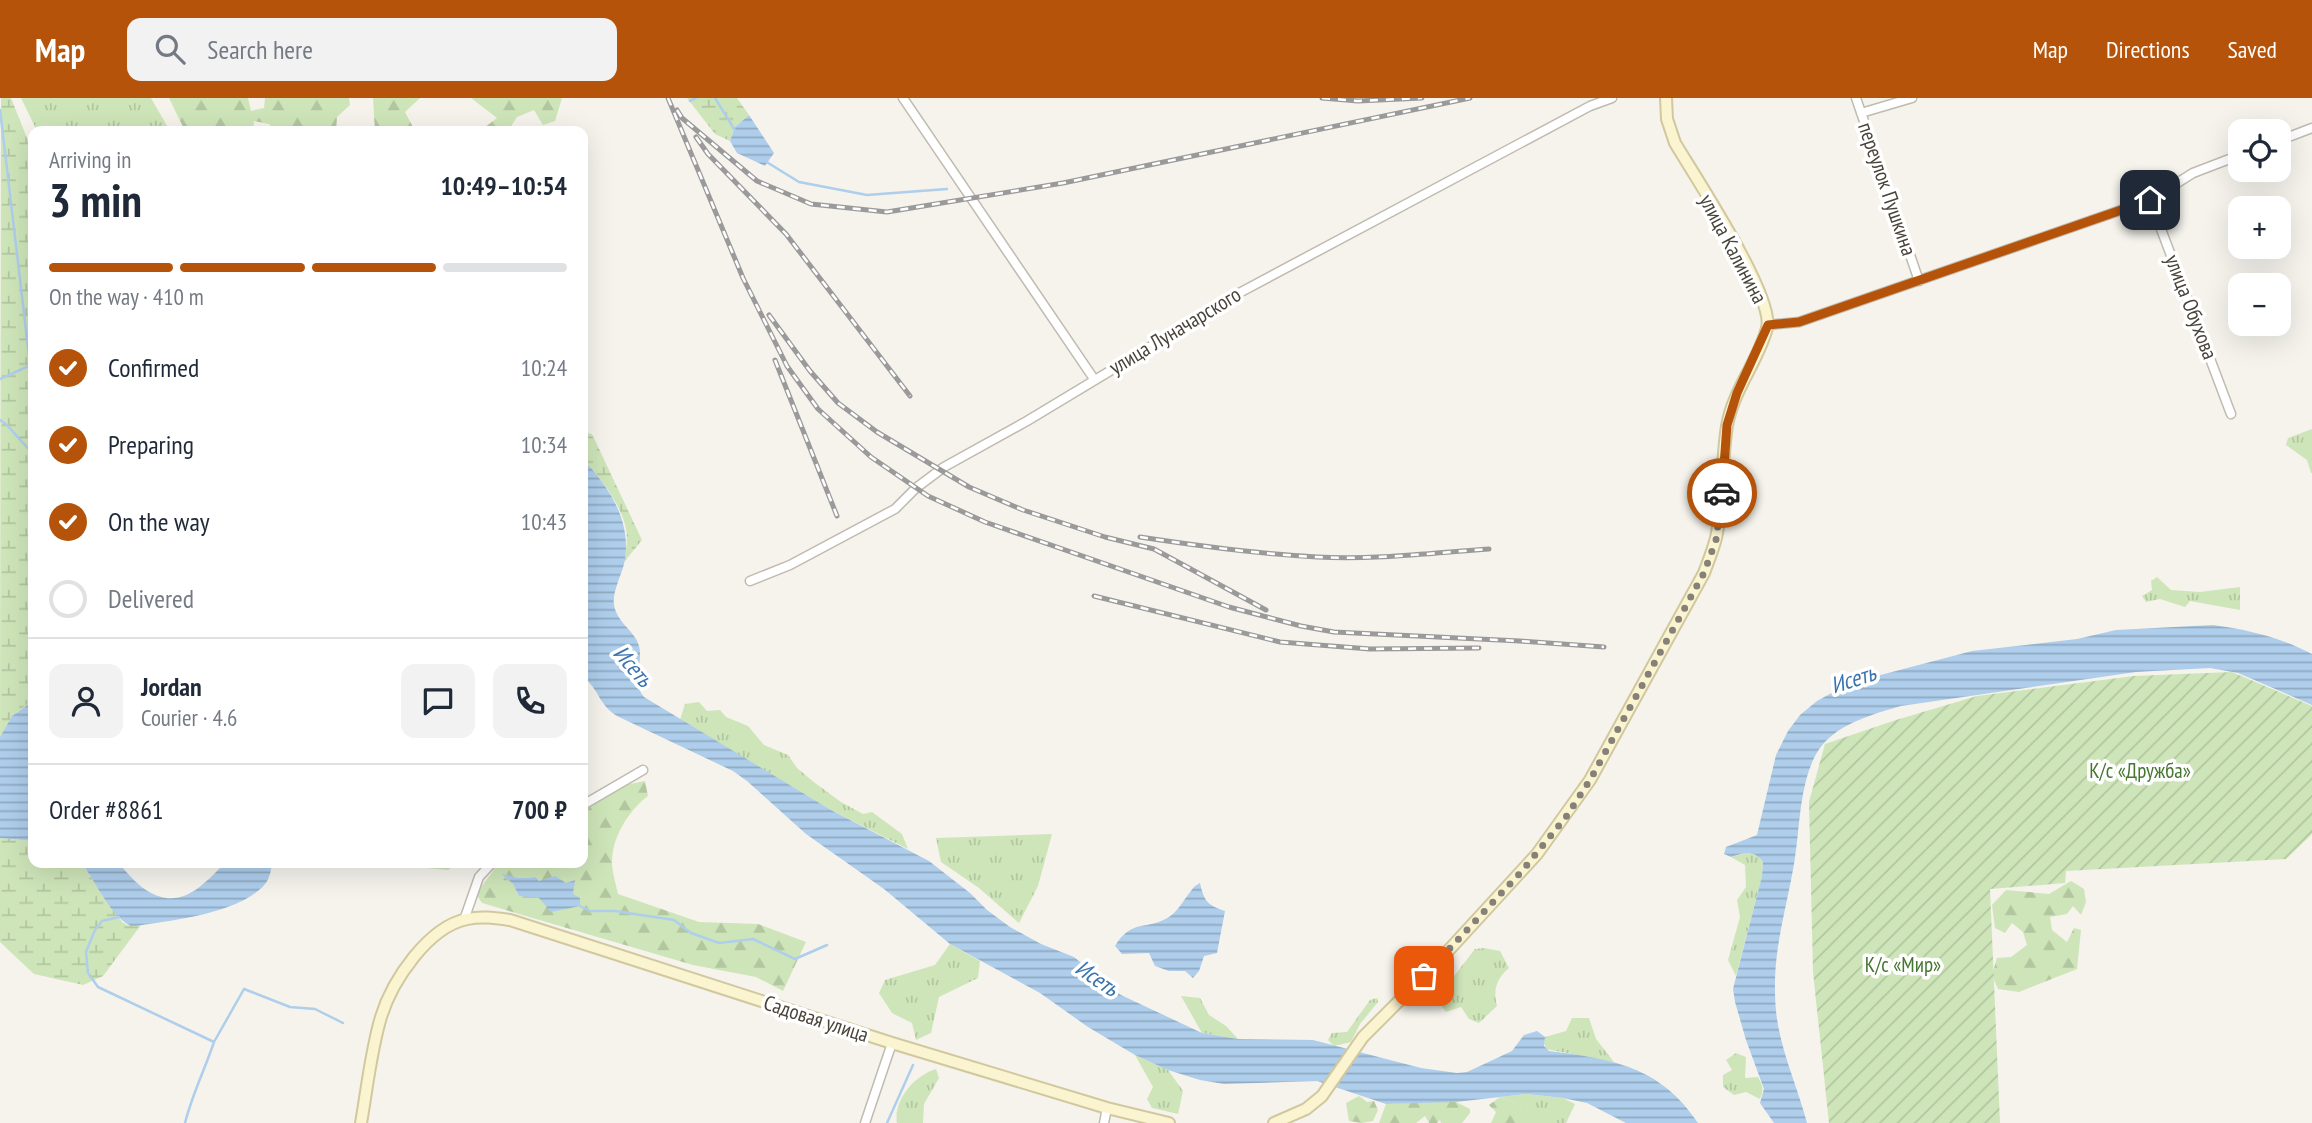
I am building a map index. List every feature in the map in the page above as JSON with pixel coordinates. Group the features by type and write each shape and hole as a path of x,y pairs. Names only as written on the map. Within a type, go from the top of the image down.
{"main road":[{"name":"улица Калинина","path":"1274,1123 1306,1109 1322,1096 1363,1037 1437,963 1537,854 1590,780 1704,573 1716,540 1727,425 1737,393 1768,325 1766,309 1752,275 1675,143 1667,119 1666,98"},
{"name":"Садовая улица","path":"464,920 486,917 510,920 892,1043 1107,1108 1168,1123"},
{"path":"361,1123 381,1017 396,982 416,954 438,933 464,920"}],"street":[{"path":"903,98 1094,379"},
{"name":"улица Луначарского","path":"750,581 790,565 895,509 916,488 944,467 1027,421 1253,285 1590,106 1612,98"},
{"name":"переулок Пушкина","path":"1856,98 1919,281"},
{"path":"1861,113 1912,98"},
{"path":"2291,136 2312,128"},
{"path":"1768,325 1799,322 2150,200 2193,173 2228,160"},
{"name":"улица Обухова","path":"2150,200 2231,414"},
{"path":"588,802 643,770"},
{"path":"464,920 479,877 487,868"},
{"path":"864,1123 892,1043"},
{"path":"1104,1123 1107,1108"}],"green space":[{"path":"1,98 11,98 28,140 28,704 12,716 0,737"},
{"path":"21,98 151,98 167,126 35,126"},
{"path":"169,98 248,98 251,111 264,108 265,98 349,98 350,105 337,117 336,126 271,126 254,121 254,126 183,126"},
{"path":"373,98 420,98 405,112 412,126 375,126"},
{"path":"471,98 562,98 555,121 543,125 534,110 517,117 511,126 487,126 497,118"},
{"path":"687,98 737,98 749,115 735,127 730,141 715,134"},
{"path":"2312,429 2311,473 2307,460 2286,445 2288,438"},
{"path":"588,433 592,434 642,540 624,562 627,537 620,510 588,465"},
{"path":"2157,577 2171,590 2200,592 2240,587 2240,610 2190,601 2185,607 2160,599 2146,602 2142,596 2152,590 2151,581"},
{"path":"2232,672 2312,706 2312,834 2286,859 2066,871 2065,883 1990,889 2000,1123 1829,1123 1813,972 1809,802 1825,744 1977,696 2134,676"},
{"path":"699,702 707,711 720,710 726,717 748,726 764,745 788,755 797,768 841,802 863,814 872,812 902,834 908,849 831,810 680,720 685,704"},
{"path":"645,781 648,796 628,816 615,843 612,866 618,894 699,922 758,924 806,942 783,991 756,977 693,965 482,903 476,894 495,868 588,868 588,808 620,786","holes":["502,875 536,877 539,881 566,884 574,880 573,894 519,896 513,884"]},
{"path":"1052,834 1038,886 1019,923 979,888 941,862 936,838"},
{"path":"0,838 28,841 28,868 84,868 122,922 127,925 141,925 103,976 83,985 34,974 0,942"},
{"path":"1749,852 1758,855 1763,862 1762,876 1736,976 1728,960 1740,917 1737,900 1746,887 1745,865 1731,857"},
{"path":"2071,881 2084,889 2086,902 2081,915 2073,906 2067,914 2050,917 2052,930 2067,942 2074,928 2081,930 2077,969 2019,992 1998,989 1992,975 1997,958 2011,957 2027,945 2023,932 2012,923 2005,933 1995,928 1992,905 2006,890 2049,894"},
{"path":"950,944 980,961 978,978 939,997 931,1033 916,1040 912,1023 892,1013 879,993 885,980 935,965"},
{"path":"1475,949 1500,951 1509,968 1497,985 1497,1006 1479,1023 1469,1019 1461,1007 1446,1012 1440,1004 1451,980"},
{"path":"1181,996 1200,998 1209,1015 1226,1026 1238,1039 1202,1033"},
{"path":"1377,998 1378,1002 1360,1024 1351,1042 1334,1046 1328,1040 1332,1033 1347,1032 1370,1000"},
{"path":"1572,1018 1589,1018 1596,1039 1614,1062 1546,1049 1545,1037 1566,1031"},
{"path":"1736,1053 1746,1057 1745,1078 1758,1077 1760,1080 1760,1099 1746,1092 1734,1095 1723,1087 1723,1075 1732,1070 1726,1060"},
{"path":"1135,1055 1168,1070 1183,1091 1178,1114 1152,1108 1147,1099 1153,1087"},
{"path":"936,1069 939,1078 924,1104 923,1123 897,1123 898,1106 907,1090 920,1077"},
{"path":"1527,1094 1563,1098 1575,1104 1566,1123 1537,1123 1536,1113 1500,1097"},
{"path":"1359,1096 1367,1102 1374,1101 1378,1110 1373,1121 1349,1121 1346,1103"},
{"path":"1500,1097 1537,1113 1537,1123 1491,1123 1496,1112 1489,1105"},
{"path":"1456,1102 1470,1109 1470,1113 1462,1123 1441,1123 1440,1120 1437,1123 1429,1123 1425,1116 1416,1123 1379,1123 1386,1104"}],"water":[{"path":"749,115 774,153 765,166 737,153 730,141 735,127"},
{"name":"Исеть","path":"588,465 610,494 622,520 626,549 614,605 639,646 637,678 644,697 831,810 929,861 1010,927 1041,944 1074,957 1121,995 1202,1033 1238,1039 1313,1040 1421,1068 1457,1073 1467,1072 1512,1051 1524,1035 1537,1031 1545,1037 1544,1046 1549,1051 1614,1062 1651,1077 1668,1089 1698,1123 1626,1123 1587,1103 1527,1094 1456,1102 1386,1104 1317,1081 1224,1084 1168,1070 1135,1055 1088,1027 1040,993 950,944 884,889 806,834 747,781 733,771 612,713 588,681"},
{"path":"2213,625 2264,635 2312,654 2312,705 2238,673 2210,668 2136,672 1901,706 1854,722 1829,738 1811,764 1802,797 1794,864 1775,971 1778,1025 1807,1123 1774,1123 1760,1103 1764,1089 1746,1040 1733,989 1762,876 1763,862 1752,854 1744,853 1731,857 1724,854 1726,847 1757,835 1776,755 1800,715 1837,690 1873,677 1972,651 2077,639 2116,630"},
{"path":"28,705 28,841 0,838 0,737 12,716"},
{"path":"85,868 123,868 146,890 169,898 190,893 220,868 271,868 265,884 239,902 204,914 134,926 119,918"},
{"path":"501,874 519,878 536,877 539,881 555,876 566,883 575,880 573,894 580,898 580,906 551,912 539,898 519,896 513,884"},
{"path":"1200,883 1207,902 1225,911 1217,953 1204,956 1199,971 1193,978 1185,971 1169,971 1155,966 1149,953 1122,954 1115,946 1121,937 1134,928 1154,924 1169,917"}],"waterway":[{"path":"690,101 696,98"},
{"path":"715,98 736,132"},
{"path":"0,110 28,347"},
{"path":"765,161 799,182 867,195 947,189"},
{"path":"0,379 28,366"},
{"path":"0,420 28,448"},
{"path":"580,906 590,911 615,911 674,920 691,933 719,943 753,939 795,959 827,945"},
{"path":"119,917 102,921 86,952 88,973 98,987 214,1042 244,989 290,1007 315,1009 343,1023"},
{"path":"185,1123 214,1042"},
{"path":"887,1123 913,1065"}],"railway":[{"path":"668,98 743,278 787,366 818,409 871,457 928,496 985,522 1229,607 1301,626 1334,632 1604,647"},
{"path":"1322,98 1358,101 1422,98"},
{"path":"677,110 682,118 757,181 811,204 887,212 1063,183 1470,98"},
{"path":"696,137 708,154 786,234 910,396"},
{"path":"769,315 810,371 838,403 877,432 969,487 1023,510 1105,537 1154,549 1266,610"},
{"path":"775,360 837,516"},
{"path":"1140,537 1273,554 1338,558 1489,549"},
{"path":"1094,596 1280,642 1370,649 1479,648"}],"way so far":[{"path":"1424,976 1537,854 1590,780 1704,573 1716,540 1722,493"}],"route":[{"path":"1722,493 1727,425 1737,393 1768,325 1799,322 2150,200"}],"park label":[{"name":"К/с «Дружба»","path":"2140,771"},
{"name":"К/с «Мир»","path":"1903,965"}]}
